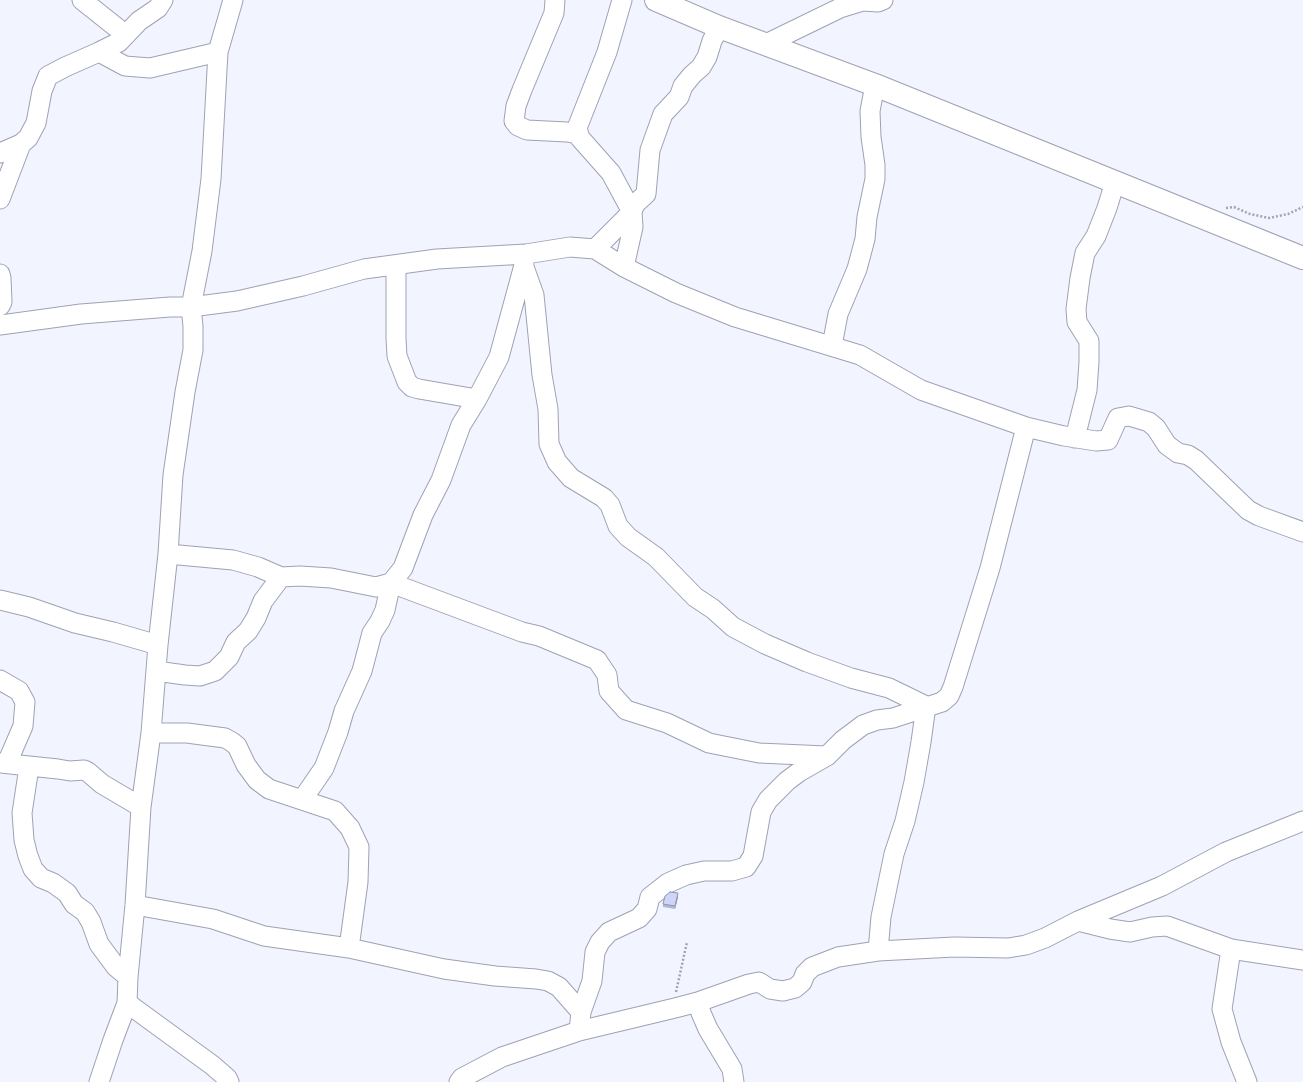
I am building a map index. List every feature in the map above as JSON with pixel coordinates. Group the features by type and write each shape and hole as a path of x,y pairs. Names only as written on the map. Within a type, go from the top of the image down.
{"main road":[{"path":"656,0 719,27 875,85 1303,258"}],"street":[{"path":"82,0 126,34"},
{"path":"0,153 21,144 28,138 36,123 42,91 48,76 118,42 140,21 158,8 163,0"},
{"path":"100,1082 113,1040 127,1003 141,807 151,733 158,645 168,554 173,475 193,350 191,307 202,251 211,179 218,52 233,0"},
{"path":"555,0 554,13 516,106 514,121 518,126 527,130 578,134"},
{"path":"622,0 607,52 577,128 580,138 611,173 632,212"},
{"path":"766,44 840,8 863,1 878,2 883,0"},
{"path":"624,267 633,227 632,212 635,204 646,194 650,150 663,114 679,97 683,86 701,67 707,57 712,41 719,27"},
{"path":"100,52 125,66 150,68 218,52"},
{"path":"832,346 838,314 857,269 865,240 867,217 875,179 870,111 875,85"},
{"path":"0,199 21,144"},
{"path":"1075,438 1087,390 1089,362 1089,341 1077,322 1076,309 1080,278 1085,253 1096,236 1115,182"},
{"path":"595,249 632,212"},
{"path":"0,325 81,314 170,307 191,307 237,301 303,286 364,269 437,259 525,260 570,247 595,249 624,267 676,293 735,317 860,355 921,390 1026,427 1096,441 1108,440 1118,418 1129,416 1149,422 1156,428 1167,445 1178,453 1188,455 1196,460 1248,510 1259,516 1303,532"},
{"path":"302,800 324,768 338,732 344,711 362,672 372,632 380,621 385,610 391,583 403,568 423,515 443,474 461,426 499,358 525,260"},
{"path":"525,260 534,295 542,375 548,409 550,444 561,468 571,478 604,498 610,505 618,526 628,537 656,557 695,597 713,609 733,627 765,644 807,662 851,678 890,688 926,706"},
{"path":"396,265 397,356 407,382 412,387 419,390 477,399"},
{"path":"0,274 2,302 0,306"},
{"path":"579,1031 581,1012 592,981 596,952 600,942 609,932 638,918 647,909 650,897 668,883 686,875 698,872 732,871 746,867 753,856 761,812 776,790 799,772 827,756 843,740 863,726 877,720 893,718 942,702 949,696 990,568 1026,427"},
{"path":"168,554 233,560 258,567 281,577 300,576 331,578 376,587 391,583 522,632 539,636 597,660 607,675 609,691 626,710 667,723 709,743 759,753 827,756"},
{"path":"156,671 185,676 200,676 215,671 229,657 236,642 248,631 256,618 263,600 281,577"},
{"path":"0,600 29,607 75,624 113,632 158,645"},
{"path":"0,680 19,691 25,702 23,726 3,763 70,771 84,770 102,784 141,807"},
{"path":"878,951 881,917 894,854 905,821 913,788 926,706"},
{"path":"151,733 187,733 225,738 237,746 246,764 257,780 269,789 335,811 350,828 359,847 358,882 349,948"},
{"path":"29,767 22,813 24,840 33,869 40,878 67,893 74,904 85,912 91,922 99,944 116,966 128,977"},
{"path":"459,1082 462,1078 502,1057 579,1031 698,1002 749,984 759,982 770,989 783,991 795,988 802,982 805,974 812,967 838,957 878,951 954,948 1008,948 1026,945 1045,938 1078,921 1162,886 1226,852 1303,821"},
{"path":"135,905 213,919 264,936 349,948 444,969 548,981 559,987 581,1012"},
{"path":"1078,921 1110,929 1130,932 1152,927 1167,926 1231,949 1303,960"},
{"path":"1231,949 1222,1009 1231,1042 1248,1082"},
{"path":"698,1002 708,1029 720,1048 726,1062 732,1069 734,1082"},
{"path":"127,1003 207,1061 227,1078 229,1082"}],"path":[{"path":"1214,222 1223,209 1234,207 1250,214 1269,218 1288,214 1303,206"},
{"path":"675,1008 677,987 687,942"}],"building":[{"path":"670,892 678,893 675,906 663,904 665,896"}]}
